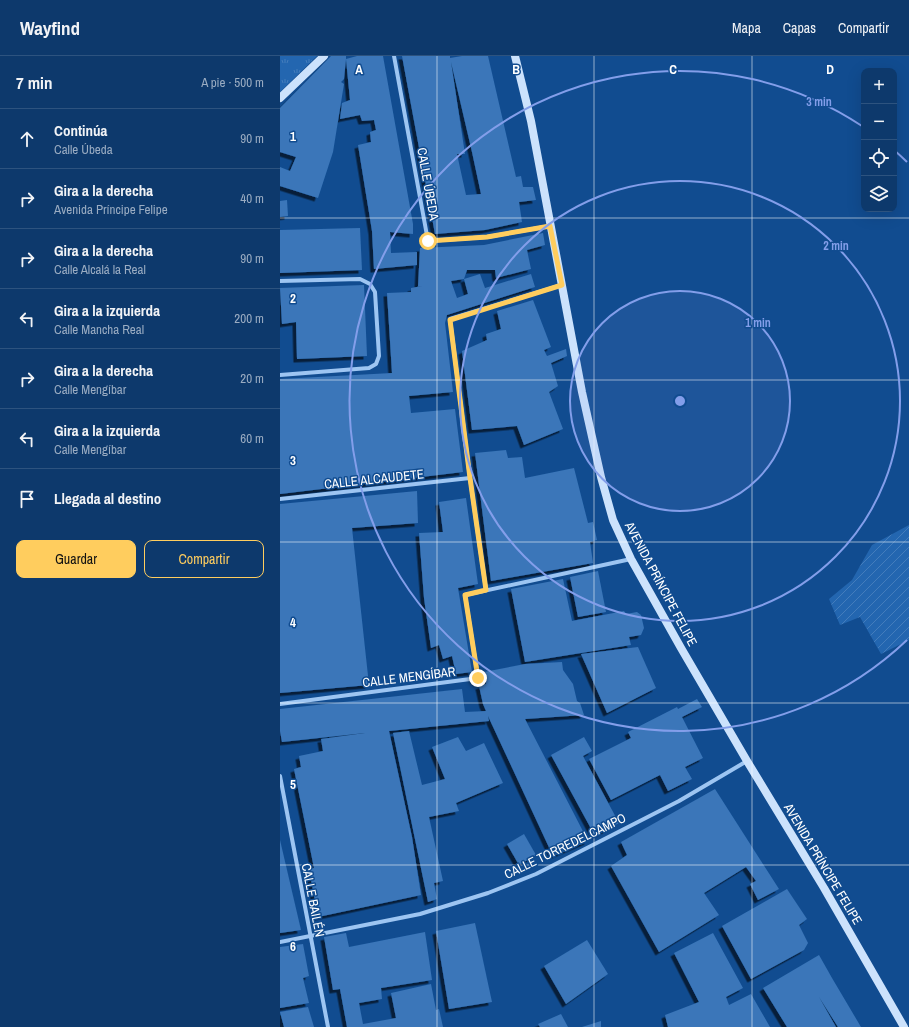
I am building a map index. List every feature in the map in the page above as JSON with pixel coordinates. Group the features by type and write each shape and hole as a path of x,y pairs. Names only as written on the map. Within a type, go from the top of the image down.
{"main road":[{"path":"280,98 324,56"},
{"name":"AVENIDA PRÍNCIPE FELIPE","path":"515,56 531,121 582,392 601,477 613,520 631,559 747,761 824,888 904,1027"}],"street":[{"name":"CALLE ÚBEDA","path":"394,56 428,241 487,237 550,226"},
{"path":"280,281 360,279 370,284 375,292 379,356 376,364 369,368 280,375"},
{"path":"486,590 450,320 562,285"},
{"name":"CALLE ALCAUDETE","path":"280,499 470,478"},
{"name":"CALLE MENGÍBAR","path":"280,704 478,678 465,595 631,559"},
{"name":"CALLE TORREDELCAMPO","path":"280,942 420,914 488,893 536,874 679,802 747,761"},
{"name":"CALLE BAILÉN","path":"280,777 328,1027"}],"green space":[{"path":"280,56 317,56 280,92"},
{"path":"909,525 909,640 881,654 860,617 840,625 829,599 852,580 872,545"}],"building":[{"path":"331,56 346,56 344,79 341,82 344,84 333,152 318,198 280,186 280,167 290,171 296,157 280,152 280,108"},
{"path":"357,56 383,56 413,224 413,234 390,232 391,253 417,252 417,265 374,269 372,231 358,145 371,142 370,132 376,130 374,120 362,121 360,115 340,119 342,103 350,100 346,59"},
{"path":"402,56 450,56 450,58 462,56 488,56 516,177 521,176 523,187 533,187 536,200 519,202 522,222 485,230 435,234","holes":["451,62 481,194 466,195 457,154 465,154"]},
{"path":"287,200 288,216 280,217 280,201"},
{"path":"360,228 362,270 280,273 280,230"},
{"path":"543,233 545,245 527,250 531,269 496,278 495,270 467,270 464,279 480,274 485,288 531,274 535,287 447,315 445,323 453,392 409,396 411,413 455,409 463,472 280,494 280,379 392,373 387,293 411,292 411,288 418,287 420,248 484,245","holes":["464,279 468,294 457,298 451,281"]},
{"path":"364,285 367,356 297,359 296,322 282,324 280,288"},
{"path":"533,300 551,347 544,350 547,356 566,349 567,356 551,363 558,386 549,392 563,429 524,445 517,426 472,430 462,351 487,340 486,334 501,329 497,311"},
{"path":"506,450 508,458 522,457 525,478 574,468 588,523 593,522 597,540 590,542 593,563 491,581 475,453"},
{"path":"417,491 418,523 352,528 369,685 280,693 280,504"},
{"path":"466,498 478,584 458,588 472,672 456,674 452,656 443,659 439,645 431,648 424,598 419,533 443,532 439,502"},
{"path":"598,571 606,612 578,617 570,577"},
{"path":"563,579 572,621 624,611 626,614 637,612 641,615 644,628 641,635 629,637 631,645 525,662 511,589"},
{"path":"638,647 656,688 607,713 581,654"},
{"path":"562,662 563,670 573,684 577,701 580,703 584,715 525,719 588,841 553,856 488,716 489,721 389,731 412,837 421,895 318,917 309,869 314,868 294,769 301,767 299,756 323,751 321,739 365,733 282,742 280,731 280,709 462,689 465,712 486,711 479,686 486,684 484,672 525,664"},
{"path":"697,699 702,707 682,717 703,758 685,767 692,779 668,791 660,775 611,800 589,759 631,738 628,732 677,707 678,709"},
{"path":"409,731 422,785 445,779 432,747 458,737 466,751 484,743 503,783 456,803 459,811 429,817 443,881 434,883 437,899 428,902 393,733"},
{"path":"584,737 592,751 583,756 619,823 595,836 551,755"},
{"path":"715,789 779,889 758,900 750,884 756,881 746,867 704,893 719,915 659,952 611,866 627,855 621,842"},
{"path":"524,834 536,855 519,865 507,844"},
{"path":"280,840 301,930 280,933"},
{"path":"787,889 807,919 799,925 808,943 804,950 751,979 722,926"},
{"path":"475,923 492,1002 449,1009 436,931"},
{"path":"425,932 432,980 381,988 382,999 359,1003 363,1024 396,1018 391,993 431,984 436,1010 439,1009 443,1027 347,1027 340,989 333,990 324,937 346,933 349,947"},
{"path":"713,933 743,988 726,997 729,1005 751,994 770,1027 668,1027 665,1015 699,1002 674,953"},
{"path":"587,940 608,974 566,1004 544,966"},
{"path":"303,944 309,976 303,978 309,1003 280,1008 280,947"},
{"path":"819,955 861,1027 838,1027 819,997 836,1027 787,1027 763,988"},
{"path":"308,1007 314,1027 284,1027 280,1012"},
{"path":"561,1014 568,1027 540,1027 538,1024"},
{"path":"601,1021 601,1027 582,1027"}],"route":[{"path":"428,241 487,237 550,226 562,285 450,320 486,590 465,595 478,678"}]}
